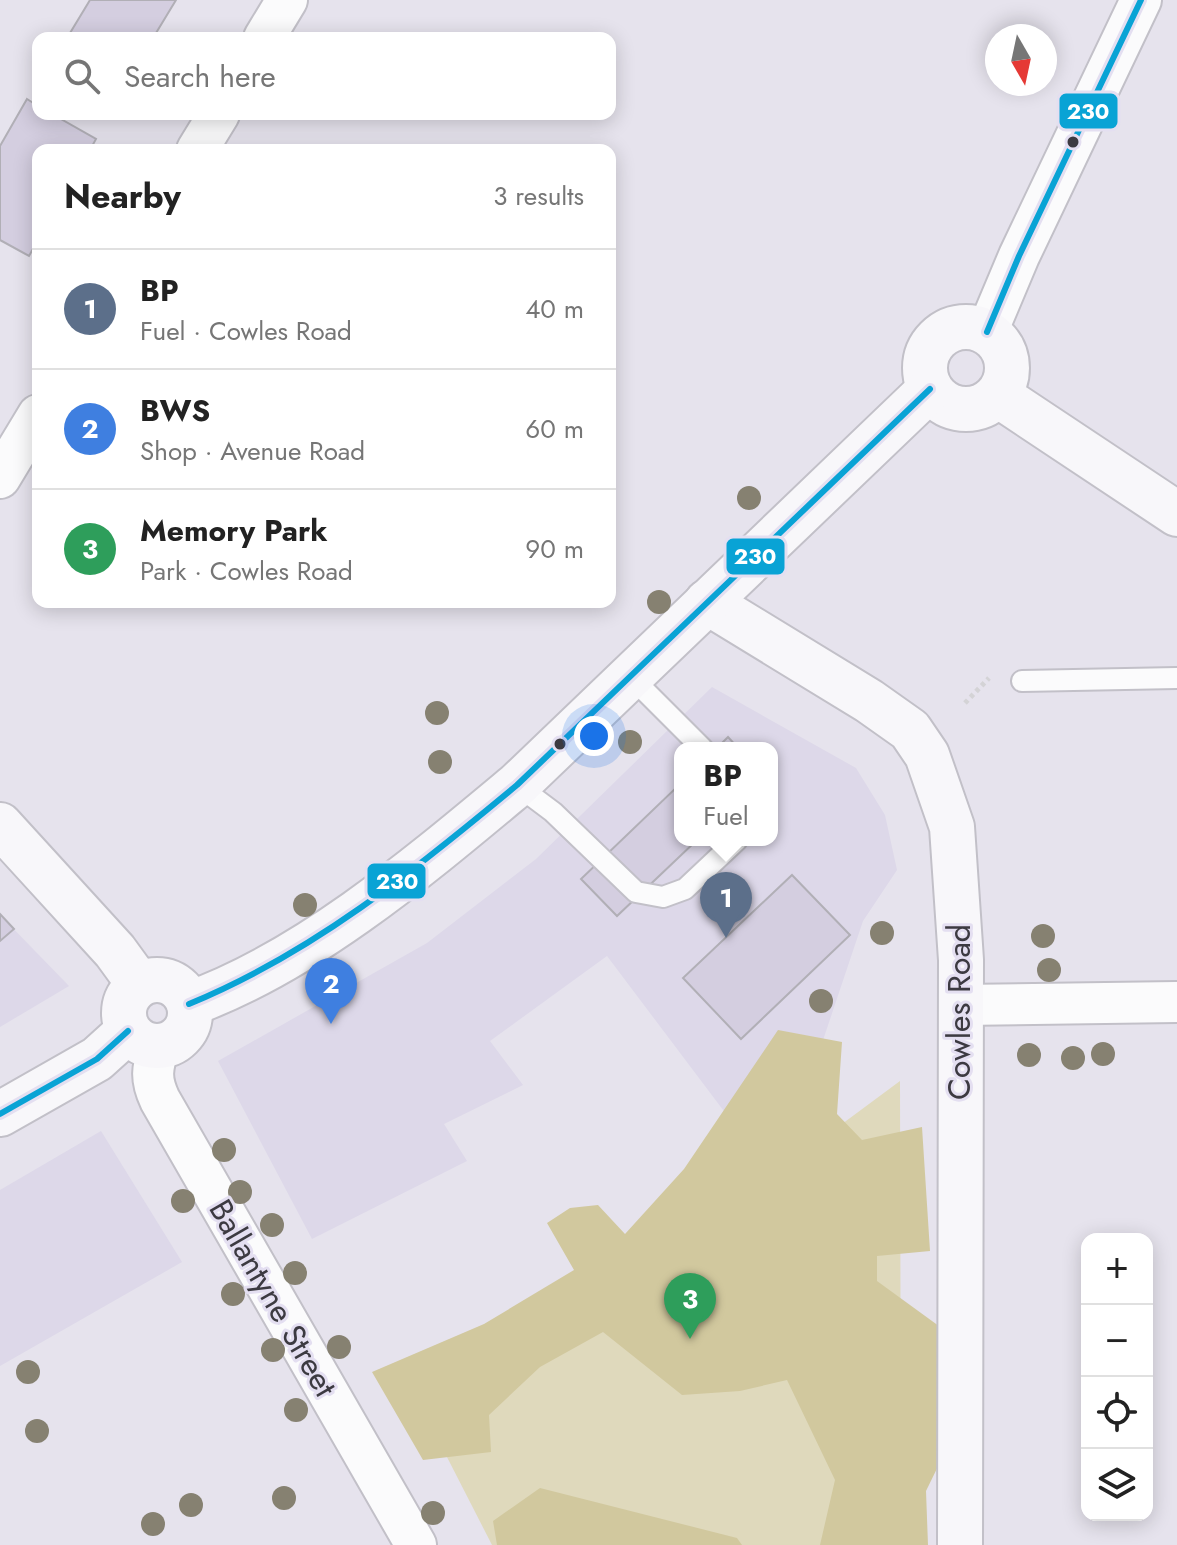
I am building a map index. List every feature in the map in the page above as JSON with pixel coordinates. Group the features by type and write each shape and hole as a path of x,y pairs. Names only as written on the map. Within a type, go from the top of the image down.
{"street":[{"path":"268,32 287,0"},
{"path":"987,332 1025,242 1141,0"},
{"path":"201,144 215,120"},
{"path":"961,327 987,332 996,340 1007,361 1007,373 998,395 989,403 964,410 951,407 930,389 925,364 936,339 961,327"},
{"path":"189,1004 230,989 328,929 448,842 517,785 930,389"},
{"path":"998,395 1177,514"},
{"path":"0,478 32,425"},
{"name":"Cowles Road","path":"707,602 869,701 910,730 927,755 952,827 958,875 961,1005 960,1545"},
{"path":"0,825 115,951 139,984"},
{"path":"0,1114 97,1059 143,1039 184,1032 189,1004 184,994 169,982 139,984 125,1001 124,1021 143,1039"},
{"path":"961,1005 1177,1002"},
{"name":"Ballantyne Street","path":"143,1039 152,1069 152,1083 166,1111 416,1545"}],"lane":[{"path":"629,675 696,742"},
{"path":"1022,681 1177,678"},
{"path":"517,785 553,812 636,892 663,897 685,889 731,846"}],"shaded area":[{"path":"712,687 856,768 885,815 897,870 863,921 817,1058 760,1159 607,956 490,1041 523,1085 444,1124 467,1161 312,1239 218,1061 427,943 536,859"},
{"path":"0,915 69,986 0,1027"},
{"path":"778,1030 842,1042 837,1114 862,1140 922,1127 930,1251 877,1256 877,1281 943,1329 969,1403 926,1491 928,1545 820,1545 835,1480 787,1380 740,1391 682,1395 603,1332 540,1367 489,1415 491,1452 423,1460 372,1372 484,1324 574,1270 547,1223 570,1208 598,1205 625,1234 684,1169"},
{"path":"900,1081 901,1545 492,1545 405,1375 696,1232"},
{"path":"101,1131 182,1262 0,1366 0,1190"},
{"path":"540,1488 737,1538 742,1545 497,1545 493,1521"}],"building":[{"path":"90,0 176,0 157,32 71,32"},
{"path":"27,99 32,102 32,120 63,120 96,139 93,144 32,144 32,251 29,256 0,240 0,146"},
{"path":"674,790 674,846 691,846 617,916 581,879"},
{"path":"792,875 850,935 741,1039 683,978"},
{"path":"0,914 14,929 0,941"}],"transit line":[{"name":"230","path":"987,332 1019,256 1141,0"},
{"name":"230","path":"189,1004 235,983 320,935 401,878 517,785 930,389"},
{"name":"230","path":"0,1114 97,1059 128,1031"}],"place":[{"name":"BP","path":"726,938"},
{"name":"BWS","path":"331,1024"},
{"name":"Memory Park","path":"690,1339"}]}
